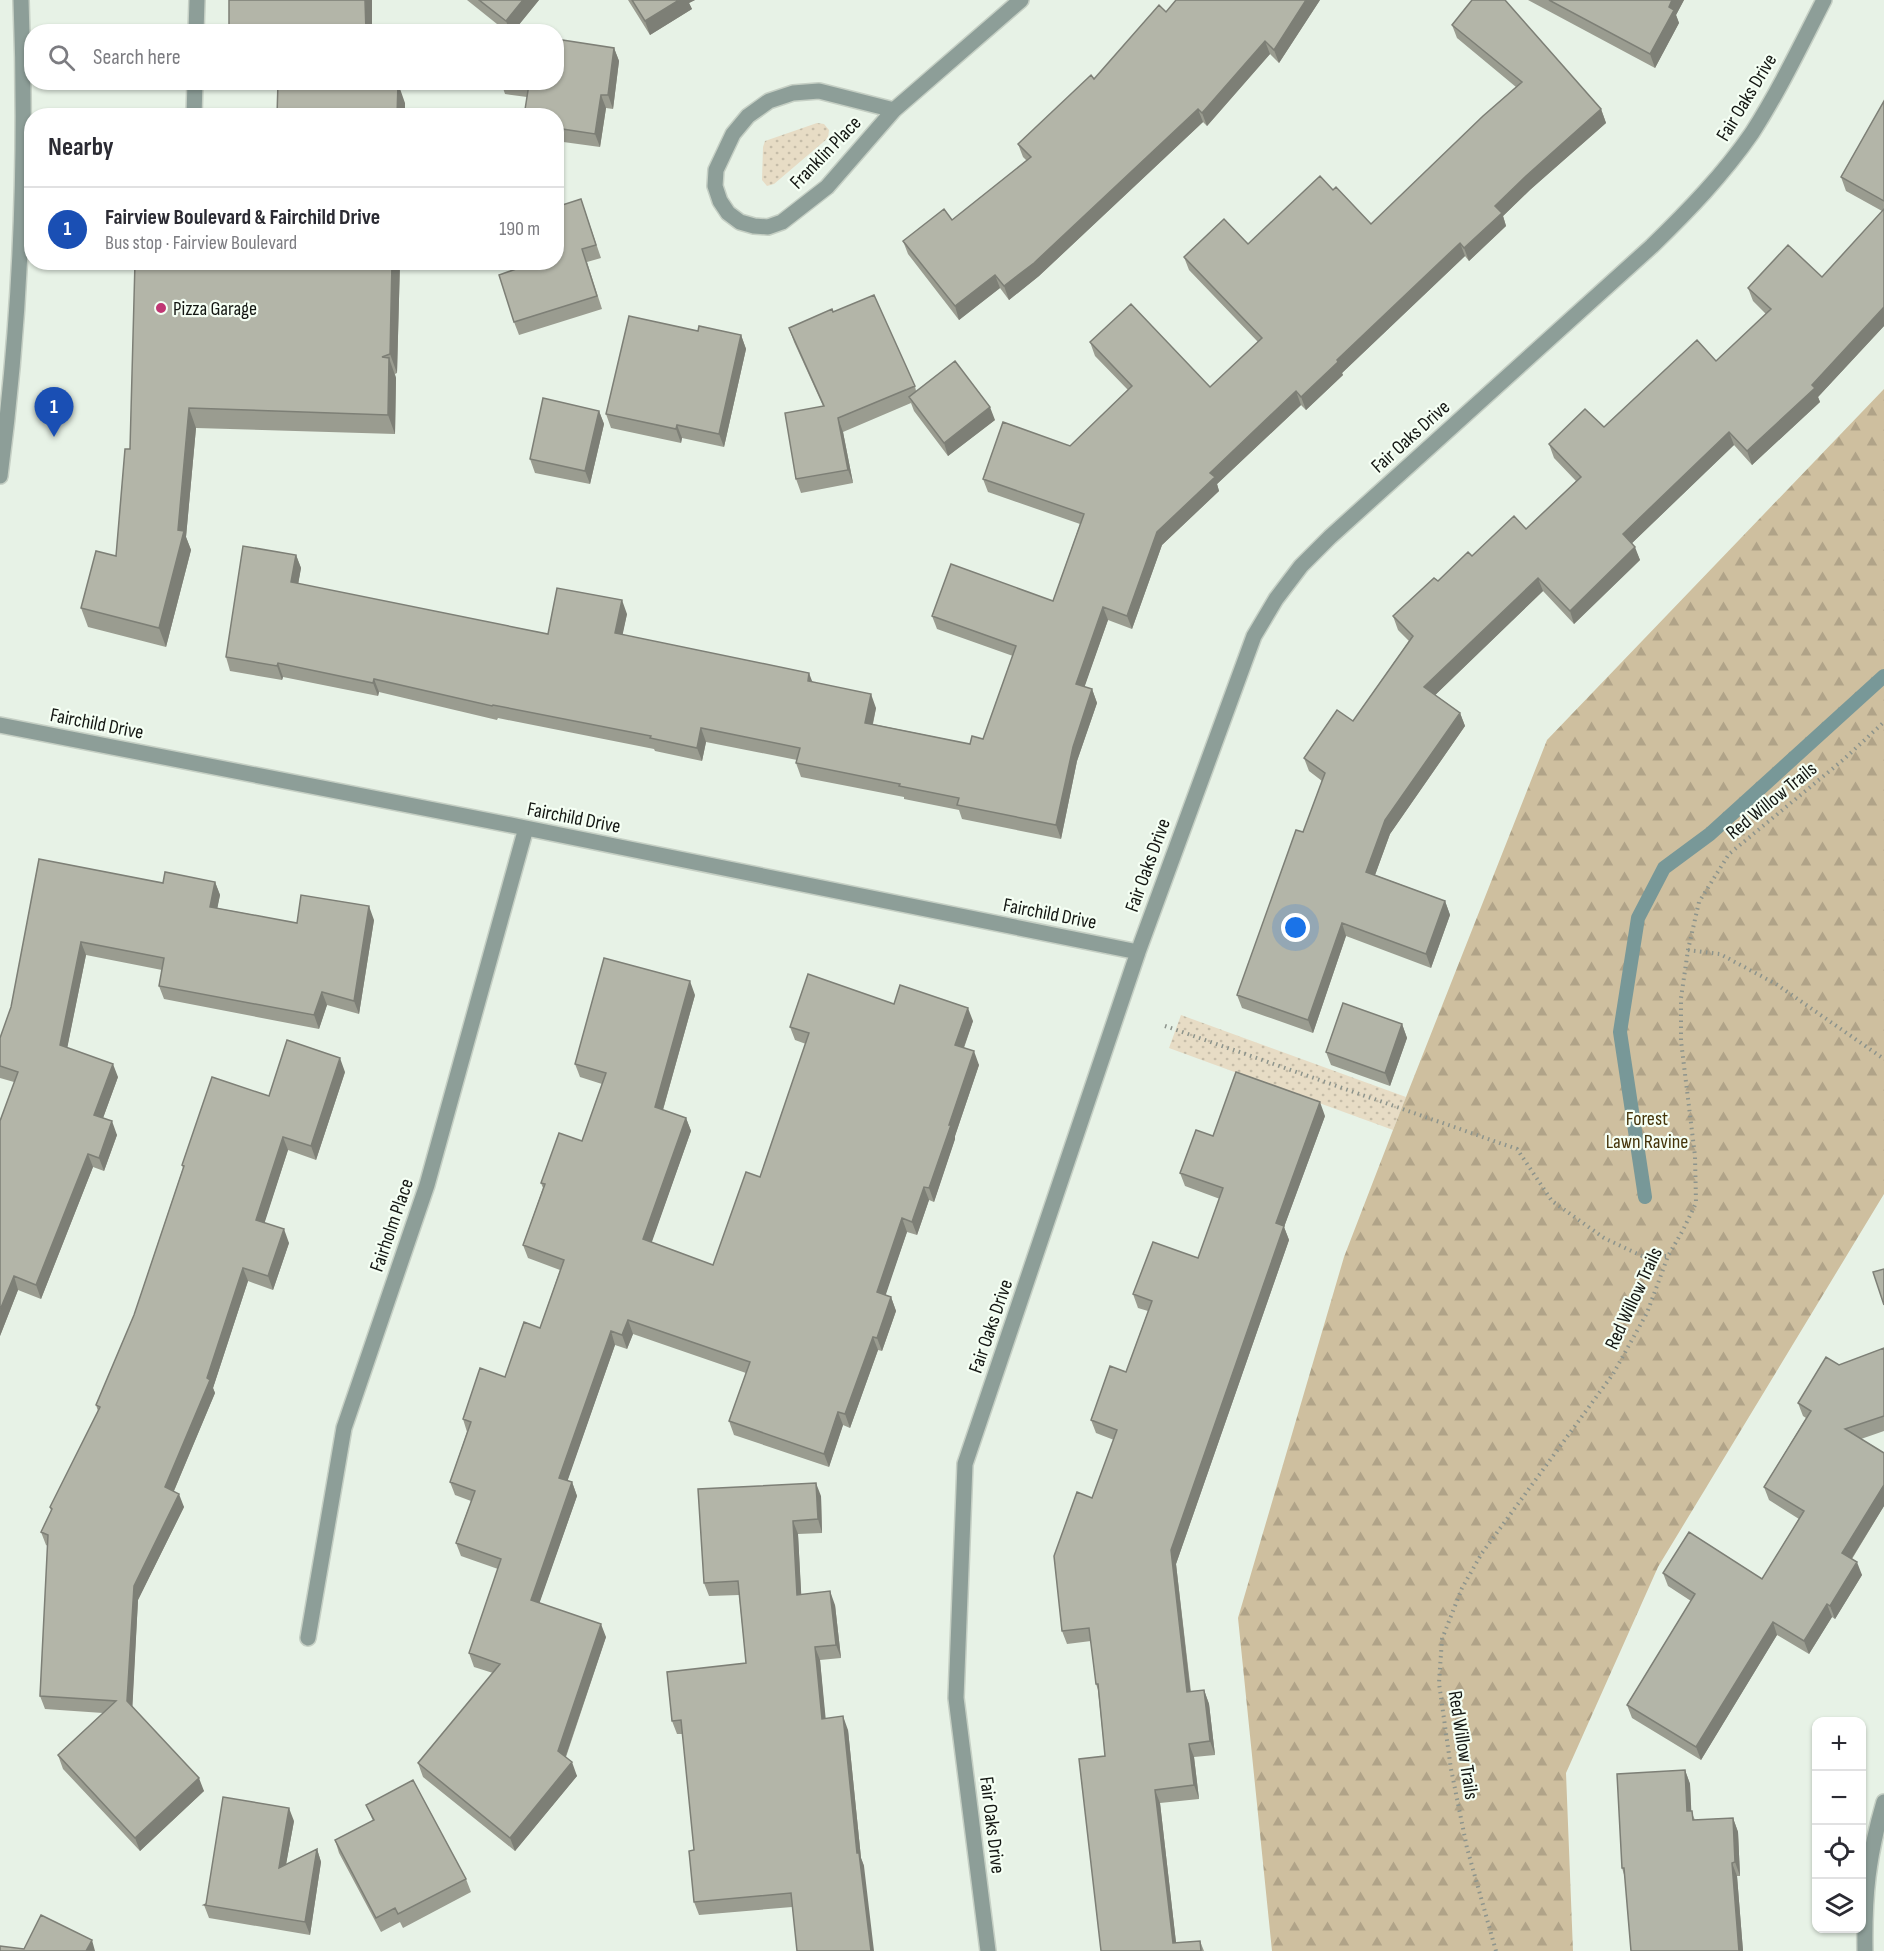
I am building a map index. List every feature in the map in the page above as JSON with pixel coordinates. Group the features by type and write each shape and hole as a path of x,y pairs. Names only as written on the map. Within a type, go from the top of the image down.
{"street":[{"path":"21,0 24,86"},
{"path":"196,0 196,24"},
{"name":"Franklin Place","path":"894,110 819,92 793,93 769,101 748,116 733,134 716,170 715,186 720,201 728,213 740,222 768,227 783,222 827,187 894,110 1021,0"},
{"name":"Fair Oaks Drive","path":"988,1951 956,1698 965,1464 1138,952 1254,636 1276,599 1301,566 1330,537 1688,211 1751,134 1776,93 1824,0"},
{"path":"24,90 25,108"},
{"path":"194,108 195,90"},
{"path":"0,476 7,426 24,224"},
{"name":"Fairchild Drive","path":"0,725 526,828 1138,952"},
{"name":"Fairholm Place","path":"308,1638 344,1428 427,1185 526,828"},
{"path":"1865,1951 1864,1916 1867,1874 1884,1802"}],"path":[{"name":"Red Willow Trails","path":"1496,1951 1467,1848 1451,1769 1439,1683 1442,1639 1462,1588 1482,1553 1613,1374 1647,1313 1668,1256 1696,1203 1695,1156 1681,1041 1681,998 1688,950 1699,902 1729,854 1843,760 1884,722"},
{"path":"1688,950 1720,954 1776,984 1884,1059"},
{"path":"1165,1026 1517,1149 1552,1202 1605,1238 1642,1256 1668,1256"}],"shaded area":[{"path":"817,123 824,124 829,130 828,138 774,184 767,186 762,180 765,141"},
{"path":"1181,1015 1406,1097 1393,1130 1169,1048"}],"green space":[{"name":"Forest Lawn Ravine","path":"1884,389 1884,1194 1658,1567 1566,1773 1573,1951 1272,1951 1238,1618 1344,1257 1393,1130 1547,740"}],"building":[{"path":"229,0 365,0 366,24 229,24"},
{"path":"479,0 523,0 506,21"},
{"path":"632,0 679,0 645,21"},
{"path":"1176,0 1306,0 1274,50 1265,41 1202,113 1198,109 1034,263 1004,286 995,275 955,306 903,241 944,209 952,220 1031,157 1018,144 1091,75 1094,79 1159,5 1166,12"},
{"path":"1472,0 1505,0 1601,109 1495,206 1502,213 1464,248 1460,243 1301,397 1296,391 1210,473 1215,477 1157,532 1127,616 1103,607 1076,684 1092,689 1073,747 1056,825 957,805 959,798 796,763 800,748 701,728 697,748 650,738 651,736 492,706 374,679 373,683 278,663 277,666 226,657 243,546 296,555 291,582 548,634 557,588 622,600 615,633 809,673 808,681 871,694 865,723 970,744 972,736 983,739 1016,646 932,616 951,564 1053,601 1084,514 983,479 1003,422 1070,446 1132,386 1090,342 1131,304 1210,387 1262,338 1184,257 1224,219 1248,244 1320,176 1333,190 1336,187 1371,224 1483,116 1522,82 1452,25"},
{"path":"1549,0 1672,0 1669,7 1674,10 1650,54"},
{"path":"564,40 614,48 608,95 601,95 595,134 564,129 564,108 525,108 528,90 564,90"},
{"path":"278,90 398,90 397,108 277,108"},
{"path":"1884,101 1884,201 1841,177"},
{"path":"581,199 596,245 582,249 597,296 514,322 499,275 513,270 564,270 564,204"},
{"path":"1884,209 1884,307 1812,385 1815,388 1747,451 1729,432 1623,534 1635,547 1570,611 1538,578 1424,687 1460,713 1385,820 1366,872 1445,901 1426,954 1342,923 1308,1020 1237,995 1296,830 1303,832 1325,773 1304,758 1337,710 1353,721 1413,636 1393,616 1434,578 1438,581 1468,552 1472,556 1514,516 1526,529 1581,477 1549,444 1585,409 1604,427 1697,340 1716,361 1771,309 1748,288 1788,245 1822,277"},
{"path":"135,270 392,270 390,354 382,357 389,358 388,415 189,408 178,530 184,531 159,628 81,608 96,551 116,556 125,449 130,449"},
{"path":"874,295 915,386 838,418 848,470 796,479 785,413 824,406 789,328 832,309 833,312"},
{"path":"629,316 698,331 699,326 741,335 719,434 677,425 676,429 606,414"},
{"path":"955,361 990,407 944,443 909,397"},
{"path":"543,398 599,411 585,471 530,459"},
{"path":"39,859 163,883 165,872 215,882 210,907 297,923 301,895 369,906 354,1001 322,992 314,1015 159,986 164,958 81,942 60,1045 113,1064 94,1115 112,1121 99,1158 88,1154 36,1285 14,1276 0,1310 0,1121 18,1072 0,1066 0,1038 11,1007"},
{"path":"604,958 690,981 655,1107 686,1118 643,1239 713,1265 746,1172 760,1177 809,1033 790,1027 808,974 894,1004 900,985 968,1008 955,1045 974,1051 929,1188 924,1187 912,1222 902,1218 877,1292 891,1297 877,1338 873,1337 845,1414 838,1412 824,1454 729,1421 750,1362 628,1320 622,1335 611,1331 559,1478 572,1482 531,1600 601,1624 558,1751 572,1762 510,1838 418,1763 500,1664 469,1653 501,1559 456,1543 475,1491 450,1482 471,1422 463,1419 480,1368 505,1377 524,1322 540,1328 564,1260 523,1245 545,1184 541,1183 559,1133 582,1141 606,1073 575,1064"},
{"path":"1343,1003 1402,1024 1385,1073 1326,1052"},
{"path":"287,1040 340,1058 311,1146 283,1137 256,1220 284,1229 268,1276 243,1268 207,1378 210,1380 165,1487 179,1494 134,1586 127,1701 199,1778 135,1838 58,1755 116,1701 40,1696 48,1535 41,1532 52,1509 50,1507 100,1407 96,1405 134,1315 212,1077 269,1096"},
{"path":"1236,1072 1320,1102 1276,1223 1284,1226 1171,1550 1187,1692 1204,1690 1210,1741 1189,1744 1194,1785 1155,1790 1173,1943 1200,1941 1201,1951 1101,1951 1079,1759 1105,1756 1098,1684 1096,1684 1089,1628 1062,1631 1054,1556 1077,1492 1092,1498 1117,1430 1091,1420 1110,1366 1126,1372 1152,1301 1133,1294 1153,1242 1198,1258 1223,1188 1180,1173 1196,1130 1213,1136"},
{"path":"1884,1269 1884,1305 1873,1272"},
{"path":"1884,1348 1884,1416 1845,1429 1884,1453 1884,1485 1842,1553 1857,1562 1830,1606 1827,1604 1804,1641 1773,1622 1696,1747 1627,1705 1695,1594 1663,1573 1689,1532 1762,1579 1804,1511 1764,1487 1811,1411 1798,1403 1826,1357 1839,1365"},
{"path":"816,1483 818,1519 793,1521 797,1595 830,1591 836,1645 815,1647 822,1719 843,1716 857,1853 859,1853 871,1951 797,1951 791,1893 694,1902 689,1851 694,1850 681,1720 672,1721 667,1672 746,1663 738,1581 704,1583 698,1489"},
{"path":"1685,1770 1687,1811 1692,1811 1693,1820 1733,1818 1735,1862 1732,1863 1739,1951 1631,1951 1624,1868 1622,1868 1617,1774"},
{"path":"413,1780 466,1879 398,1914 395,1908 376,1918 335,1840 374,1820 366,1805"},
{"path":"223,1797 289,1808 279,1868 317,1849 305,1922 204,1905"},
{"path":"41,1915 92,1940 86,1951 0,1951 0,1946 24,1949"}],"waterway":[{"path":"1645,1197 1620,1032 1638,918 1664,868 1710,834 1884,676"}],"place":[{"name":"Pizza Garage","path":"161,308"},
{"name":"Fairview Boulevard & Fairchild Drive","path":"54,437"}]}
